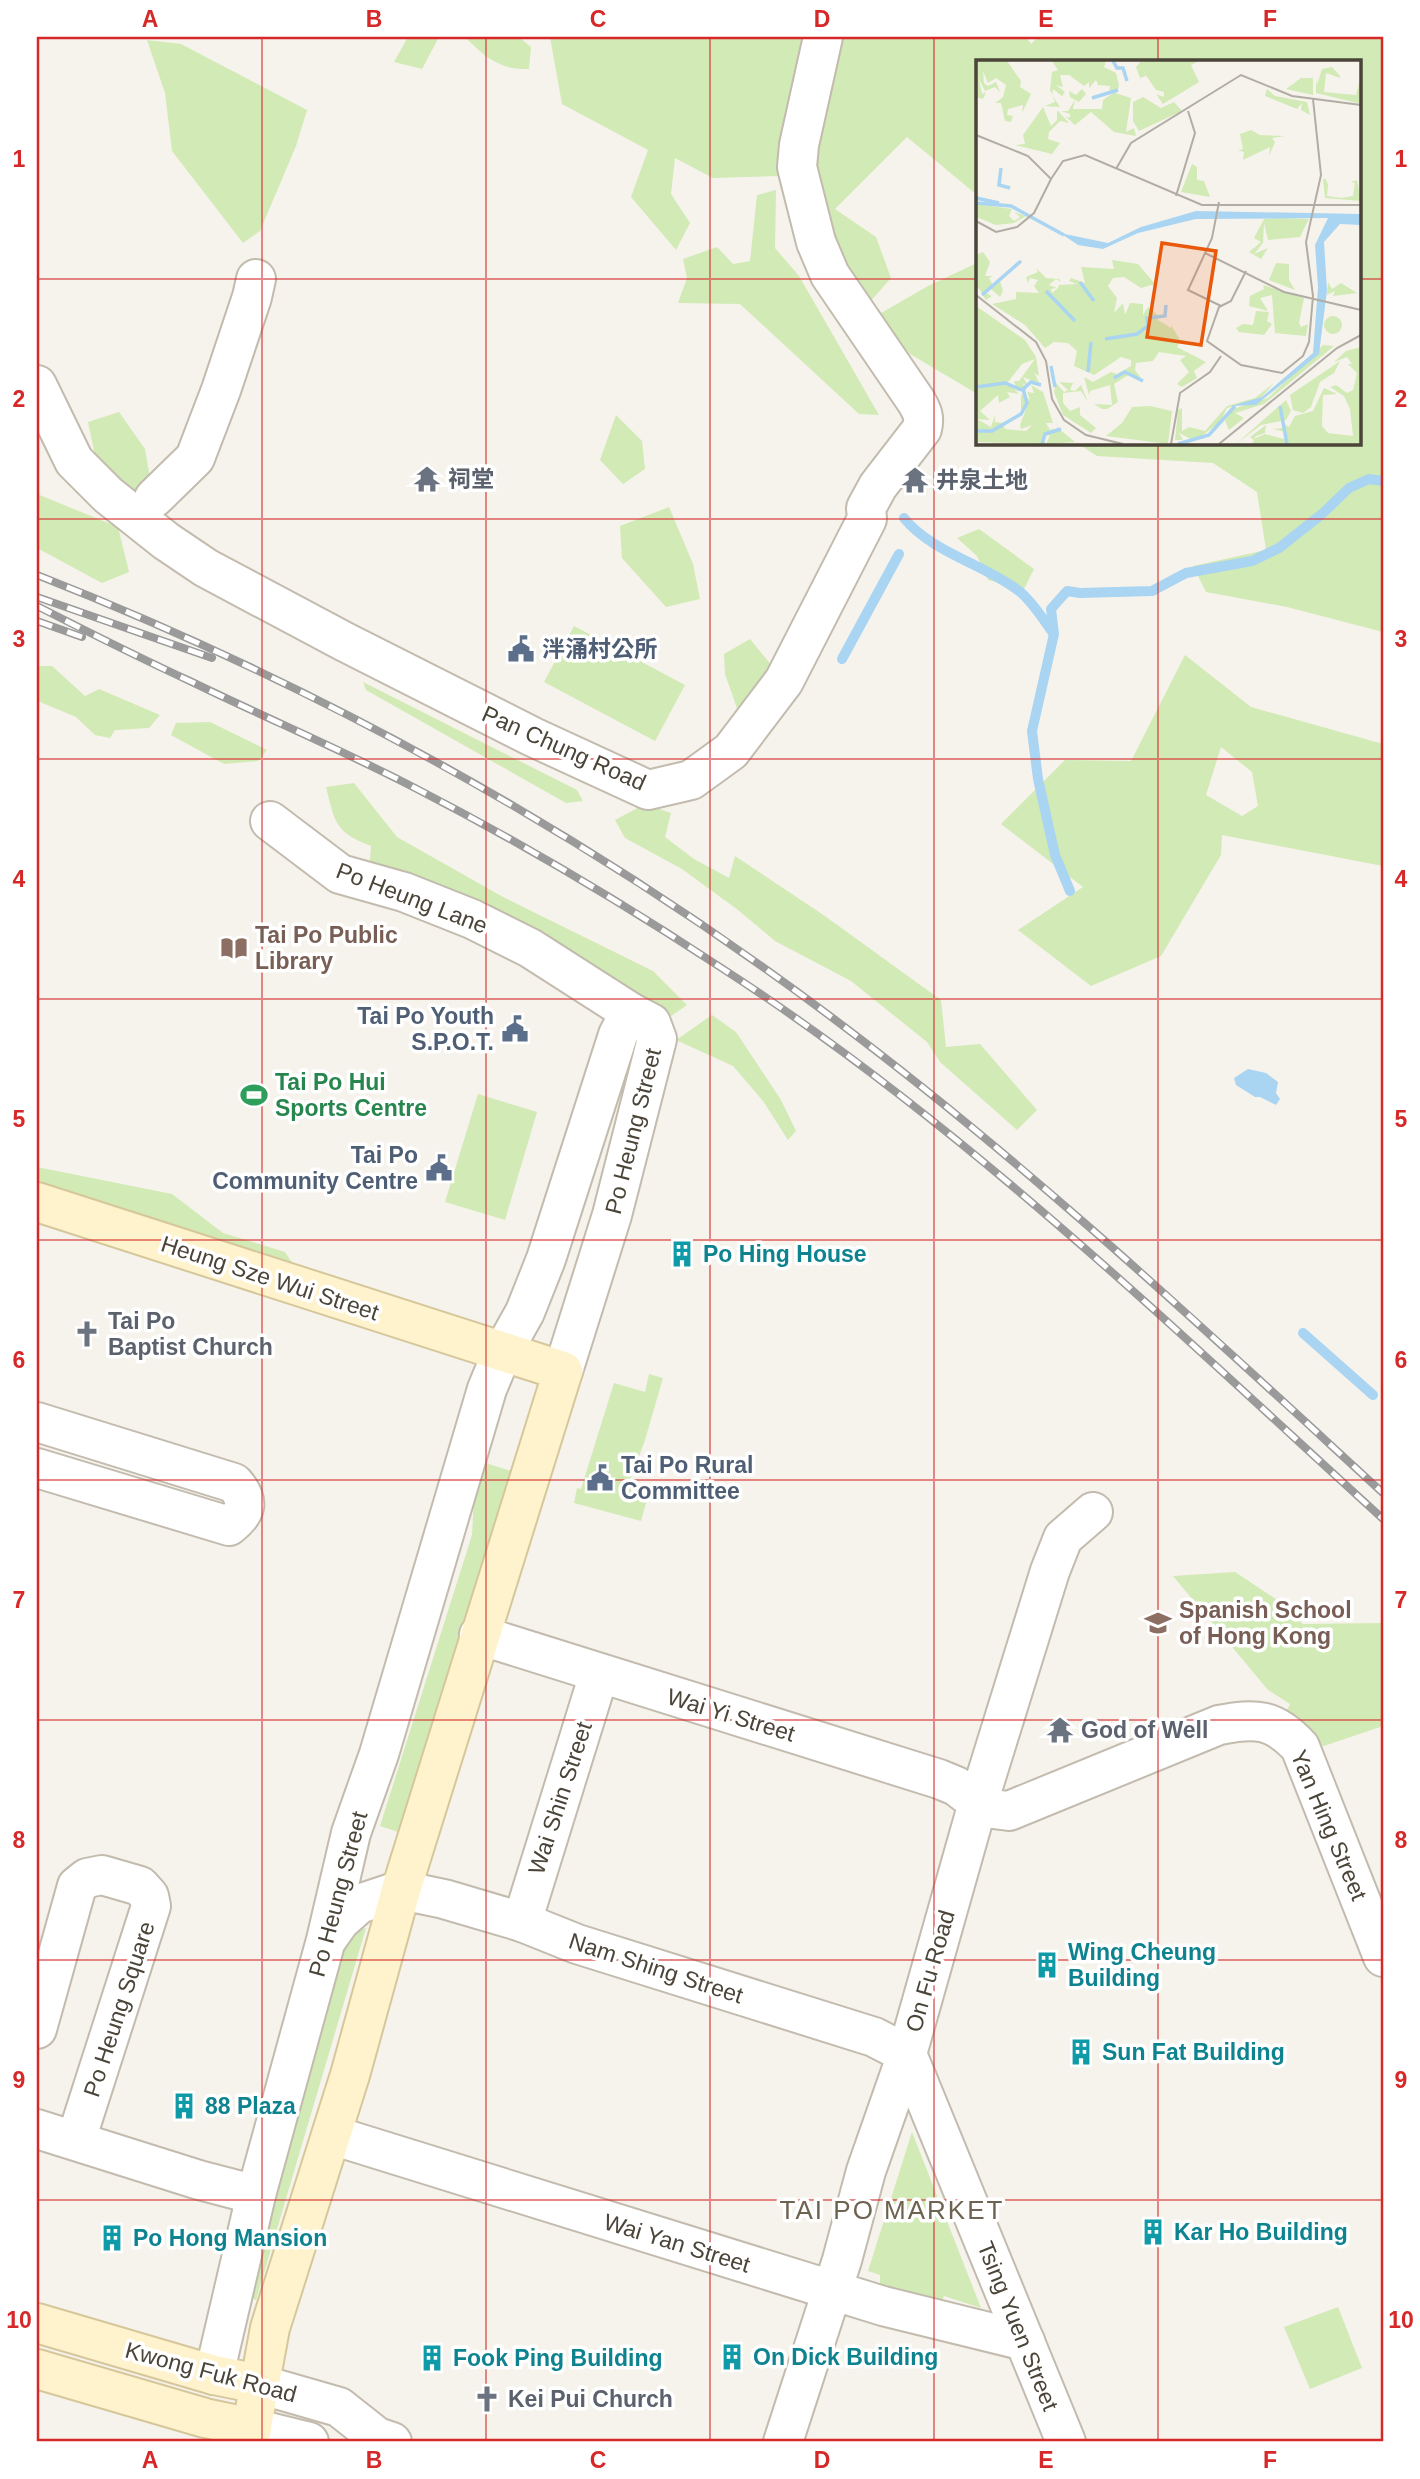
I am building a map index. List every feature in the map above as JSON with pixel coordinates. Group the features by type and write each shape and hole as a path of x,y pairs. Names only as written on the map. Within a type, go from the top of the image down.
{"main road":[{"name":"Heung Sze Wui Street","path":"37,1204 502,1353"},
{"path":"502,1353 563,1371"},
{"name":"Po Heung Street","path":"250,2435 270,2328 332,2135 401,1890 479,1635 563,1371"},
{"name":"Kwong Fuk Road","path":"37,2323 214,2375 259,2384"},
{"name":"Kwong Fuk Road","path":"37,2370 203,2430 250,2435"},
{"name":"Po Heung Street","path":"203,2430 214,2375"}],"street":[{"name":"Pan Chung Road","path":"37,384 74,461 108,495 166,541 206,568 533,737 648,790 691,780 731,751 784,681 867,519 866,508 878,486 922,429 924,420 916,401 830,275 816,242 797,167 799,145 823,37"},
{"path":"154,498 195,458 221,390 256,279"},
{"name":"Po Heung Lane","path":"270,821 340,874 404,892 472,919 530,948 630,1012"},
{"name":"Po Heung Street","path":"214,2375 256,2194 326,1940 351,1833 379,1754 487,1389 502,1353 525,1312 546,1259 618,1035 630,1012 651,1023 657,1039 612,1215 563,1371"},
{"path":"37,1422 234,1483 243,1493 245,1505 239,1518 229,1526 37,1468"},
{"name":"On Fu Road","path":"783,2442 832,2291 866,2171 907,2054 978,1803 1050,1571 1063,1538 1093,1512"},
{"name":"Wai Yi Street","path":"479,1635 939,1779 956,1786 978,1803"},
{"name":"Wai Shin Street","path":"522,1922 599,1674"},
{"name":"Yan Hing Street","path":"978,1803 993,1810 1009,1811 1219,1726 1249,1720 1274,1726 1288,1735 1300,1748 1383,1957"},
{"name":"Po Heung Square","path":"37,2029 77,1886 87,1878 102,1875 140,1886 149,1896 151,1906 76,2140"},
{"path":"326,1940 340,1921 359,1904 401,1890"},
{"name":"Nam Shing Street","path":"401,1890 444,1899 522,1922 577,1944 874,2037 907,2054"},
{"name":"Tsing Yuen Street","path":"907,2054 1066,2442"},
{"path":"37,2129 199,2180 256,2194"},
{"name":"Wai Yan Street","path":"332,2135 832,2291 950,2324 1025,2341"},
{"name":"Kwong Fuk Road","path":"259,2384 339,2407 375,2441"},
{"name":"Kwong Fuk Road","path":"250,2435 309,2442"}],"green space":[{"path":"408,37 439,37 422,69 394,62"},
{"path":"465,37 519,37 531,47 529,69 509,67 493,61"},
{"path":"550,37 1026,37 1031,44 1038,37 1383,37 1383,632 1287,607 1206,592 1193,566 1266,550 1257,492 1213,463 1097,456 1079,444 1360,444 1360,60 976,60 976,194 907,137 835,209 876,237 891,278 855,319 780,176 713,178 675,158 671,194 690,223 676,250 631,197 648,150 562,104"},
{"path":"147,40 181,44 307,110 296,146 260,231 243,243 172,151 165,93"},
{"path":"776,190 775,248 799,276 879,415 859,414 740,304 678,303 687,278 683,259 717,247 733,264 750,261 757,195"},
{"path":"976,263 976,391 910,354 876,316 928,286"},
{"path":"119,412 145,449 152,489 136,508 99,475 88,422"},
{"path":"616,415 642,441 645,469 623,484 600,460"},
{"path":"37,494 118,527 129,572 102,583 37,548"},
{"path":"669,507 693,564 700,599 666,607 622,558 620,526"},
{"path":"979,529 1034,569 1024,589 988,580 977,556 957,538"},
{"path":"574,626 685,685 655,741 544,682"},
{"path":"750,639 772,666 739,714 725,674 724,654"},
{"path":"1185,655 1251,707 1383,744 1383,866 1222,835 1221,855 1161,956 1091,986 1018,930 1083,887 1001,824 1065,760 1131,761","holes":["1221,747 1252,772 1258,806 1242,816 1206,795"]},
{"path":"37,666 52,666 85,696 99,689 160,715 149,728 115,730 110,738 95,735 76,717 37,703"},
{"path":"363,682 577,790 583,801 566,803 366,690"},
{"path":"210,722 267,750 258,761 224,764 171,735 176,723"},
{"path":"354,783 397,837 503,897 653,971 687,1005 661,1023 369,873 371,846 350,836 338,825 326,787"},
{"path":"645,804 671,813 665,837 694,859 729,878 735,856 822,914 941,1000 946,1047 980,1044 1037,1110 1017,1130 940,1062 927,1042 851,981 775,941 682,869 625,838 615,820"},
{"path":"712,1015 736,1032 781,1100 796,1131 788,1140 763,1101 733,1066 676,1040"},
{"path":"478,1094 537,1112 505,1220 445,1202"},
{"path":"37,1167 172,1194 223,1233 285,1252 304,1281 37,1216"},
{"path":"649,1374 663,1378 629,1483 650,1489 641,1521 574,1503 577,1488 581,1489 614,1383 645,1392"},
{"path":"476,1460 511,1471 398,1832 380,1826 472,1535"},
{"path":"1235,1572 1279,1601 1303,1624 1383,1623 1383,1726 1324,1746 1300,1738 1281,1722 1290,1704 1268,1690 1173,1576"},
{"path":"366,1928 256,2300 246,2296 341,1949 354,1933"},
{"path":"912,2132 981,2308 944,2296 940,2306 880,2297 880,2275 868,2271"},
{"path":"1338,2307 1362,2368 1310,2389 1284,2327"}],"water":[{"path":"1248,1069 1266,1073 1278,1082 1276,1093 1280,1099 1276,1105 1255,1097 1236,1085 1234,1078"}],"waterway":[{"path":"1070,891 1055,855 1038,779 1032,731 1054,634 1051,609 1067,591 1152,591 1186,573 1252,561 1279,548 1322,514 1349,488 1369,479 1383,481"},
{"path":"904,518 928,540 1019,591 1053,633"},
{"path":"842,659 899,554"},
{"path":"1303,1333 1373,1395"}],"railway":[{"path":"37,575 247,665 450,770 549,827 741,952 906,1074 1046,1189 1383,1493"},
{"path":"37,597 212,658"},
{"path":"37,606 153,664 360,760 454,809 570,873 720,967 896,1092 980,1159 1144,1301 1383,1519"},
{"path":"37,621 82,637"}],"place":[{"name":"祠堂","path":"427,479"},
{"name":"井泉土地","path":"915,480"},
{"name":"泮涌村公所","path":"521,649"},
{"name":"Tai Po Public Library","path":"234,948"},
{"name":"Tai Po Youth S.P.O.T.","path":"515,1029"},
{"name":"Tai Po Hui Sports Centre","path":"254,1095"},
{"name":"Tai Po Community Centre","path":"439,1168"},
{"name":"Po Hing House","path":"682,1254"},
{"name":"Tai Po Baptist Church","path":"87,1334"},
{"name":"Tai Po Rural Committee","path":"600,1478"},
{"name":"Spanish School of Hong Kong","path":"1158,1623"},
{"name":"God of Well","path":"1060,1730"},
{"name":"Wing Cheung Building","path":"1047,1965"},
{"name":"Sun Fat Building","path":"1081,2052"},
{"name":"88 Plaza","path":"184,2106"},
{"name":"Kar Ho Building","path":"1153,2232"},
{"name":"Po Hong Mansion","path":"112,2238"},
{"name":"On Dick Building","path":"732,2357"},
{"name":"Fook Ping Building","path":"432,2358"},
{"name":"Kei Pui Church","path":"487,2399"}],"district":[{"name":"TAI PO MARKET","path":"892,2210"}]}
